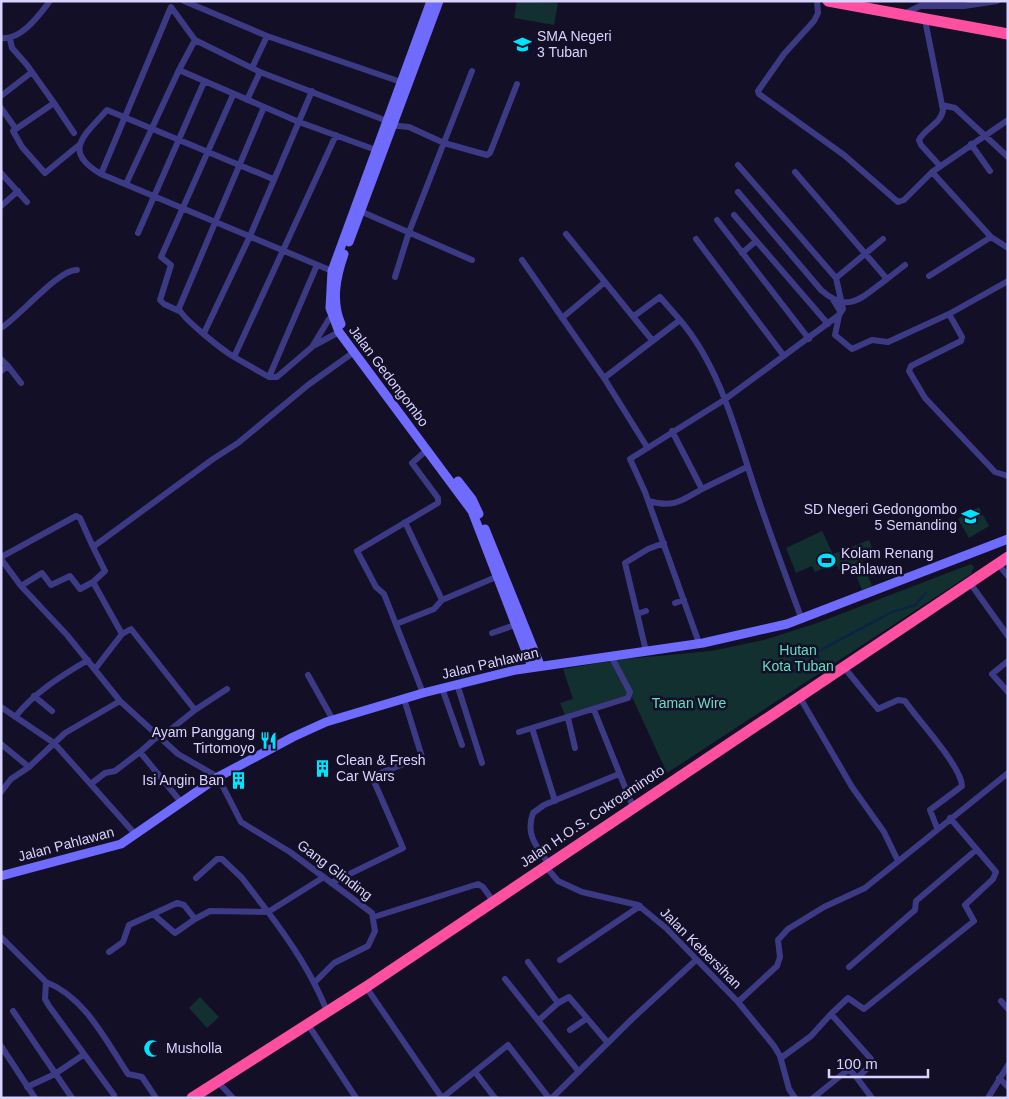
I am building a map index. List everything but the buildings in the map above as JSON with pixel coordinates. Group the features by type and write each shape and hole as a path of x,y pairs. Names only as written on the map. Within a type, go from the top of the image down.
{"highway":[{"path":"828,1 901,16 1008,34"},
{"name":"Jalan H.O.S. Cokroaminoto","path":"192,1098 366,987 798,695 1003,560"}],"street":[{"path":"1,38 10,39 27,27 50,1"},
{"path":"184,1 267,36 401,82"},
{"name":"Jalan Gedongombo","path":"431,1 401,82 337,279 335,314 346,333 476,508 536,666"},
{"name":"Jalan Gedongombo","path":"439,1 376,150 332,271 329,295 339,332 427,450 450,474 472,510 515,625 536,666"},
{"path":"817,1 818,13 814,20 784,54 758,93 844,155 898,202 904,200 940,166 1008,120"},
{"path":"901,16 920,6 964,6 997,1"},
{"path":"172,4 195,40 260,72 312,91 388,124 408,127 444,143 482,154 490,153 517,84"},
{"path":"101,174 172,4"},
{"path":"925,20 942,105 941,118 923,133 919,140 921,146 940,166"},
{"path":"252,68 267,36"},
{"path":"10,39 12,48 32,72 74,133"},
{"path":"126,184 195,40"},
{"path":"179,70 299,122 376,150"},
{"path":"395,277 409,232 472,71"},
{"path":"1,96 32,72"},
{"path":"247,100 260,72"},
{"path":"138,233 204,82"},
{"path":"204,333 250,236 312,91"},
{"path":"233,95 161,258 171,266 160,300 179,311 218,348 269,377 280,375 312,347 339,332"},
{"path":"54,103 13,133 19,144 44,173 79,145 107,110 273,179"},
{"path":"942,105 955,108 1008,157"},
{"path":"179,311 264,107"},
{"path":"1,108 16,129"},
{"path":"234,357 336,135"},
{"path":"971,144 990,171"},
{"path":"79,145 78,151 83,162 101,174 332,271"},
{"path":"699,643 664,543 630,460 672,431 724,400 809,339 843,310 836,278 738,165"},
{"path":"795,172 887,279"},
{"path":"932,172 991,237 1008,248"},
{"path":"1,173 27,202"},
{"path":"1,206 18,191"},
{"path":"738,192 821,290 832,298 842,302 857,301 905,265"},
{"path":"360,211 472,260"},
{"path":"734,215 828,324"},
{"path":"716,220 809,339"},
{"path":"566,234 652,340"},
{"path":"929,276 991,237"},
{"path":"696,239 784,356"},
{"path":"836,278 883,239"},
{"path":"742,253 756,242"},
{"path":"522,260 604,378 647,447"},
{"path":"269,377 317,265"},
{"path":"1,328 13,321 61,276 72,269 77,270"},
{"path":"832,298 839,308 836,337 848,347 855,349 872,340 888,342 949,314 1008,281"},
{"path":"562,318 605,282"},
{"path":"634,316 660,297 704,352 724,400 802,620"},
{"path":"312,347 335,314"},
{"path":"949,314 962,337 961,340 911,366 909,371 925,398 995,472 1008,476"},
{"path":"604,378 680,320"},
{"path":"93,547 213,458 238,443 308,385 354,352"},
{"path":"1,359 21,383"},
{"path":"1,371 8,366"},
{"path":"672,431 702,489"},
{"path":"423,693 384,594 376,587 357,551 438,502 412,464 427,450"},
{"path":"648,501 664,505 675,504 748,467"},
{"path":"21,586 42,573 51,585 70,576 80,589 93,582 105,571 80,518 76,516 1,559 21,586 88,660 120,701 182,757 218,777"},
{"path":"405,522 442,600"},
{"name":"Jalan Pahlawan","path":"1,876 109,849 136,836 218,777 293,736 332,720 457,684 536,666 699,643 802,620 1008,539"},
{"path":"646,651 625,563 648,549 664,543"},
{"path":"1003,560 1008,576"},
{"path":"396,624 434,609 442,600 496,577"},
{"path":"93,582 122,634"},
{"path":"970,583 1008,636"},
{"path":"675,603 684,600"},
{"path":"637,614 646,611"},
{"path":"492,633 515,625"},
{"path":"95,669 122,634 129,629 134,631 195,710"},
{"path":"519,732 625,700 631,694 611,656"},
{"path":"15,717 34,696 61,676 88,660"},
{"path":"1008,661 992,674 1008,692"},
{"path":"843,666 878,709 901,699 905,701 958,774 962,786 930,810 937,828"},
{"path":"308,675 332,720"},
{"path":"457,684 482,763"},
{"path":"442,688 462,745"},
{"path":"92,783 105,773 115,771 195,710 227,689"},
{"path":"798,695 852,787 884,832 897,859"},
{"path":"34,696 52,711"},
{"path":"332,883 403,848 373,778 375,775 421,758 404,699"},
{"path":"1,792 11,779 28,767 54,743 78,725 120,701"},
{"path":"1,708 54,743 92,783 136,836"},
{"path":"594,710 633,807"},
{"path":"568,718 575,748"},
{"path":"532,728 555,801"},
{"path":"1,744 28,767"},
{"path":"140,752 181,802"},
{"path":"738,1002 773,972 780,957 778,940 788,929 824,907 865,888 897,859 1008,773"},
{"name":"Jalan Kebersihan","path":"619,774 537,808 532,813 529,827 530,837 558,881 582,892 640,906 666,928 738,1002 769,1040 781,1058 789,1089 794,1098"},
{"name":"Gang Glinding","path":"218,777 241,822 290,852 374,917 375,931 368,946 334,963 315,982"},
{"path":"781,1058 811,1036 848,998 864,1009 971,924 974,918 966,908 966,904 996,874 950,818"},
{"path":"848,967 915,910 916,901 976,850"},
{"path":"196,878 217,859 222,859 242,878 303,960 315,982 326,1011"},
{"path":"153,914 175,933 210,911 268,912 324,877"},
{"path":"374,917 478,884 483,887 493,901"},
{"path":"108,952 123,942 129,925 179,903 185,906 196,919"},
{"path":"560,960 640,906"},
{"path":"1,936 46,982 55,986 87,1012 128,1074 142,1077 156,1098"},
{"path":"552,1098 696,960"},
{"path":"528,962 558,1003"},
{"path":"505,979 579,1072"},
{"path":"46,982 45,999 83,1055 114,1095"},
{"path":"366,987 442,1098 508,1046 548,1098"},
{"path":"539,1020 558,1003 569,997 608,1043"},
{"path":"1001,1002 1008,1009"},
{"path":"13,1011 72,1098"},
{"path":"831,1014 871,1059 871,1065 857,1078"},
{"path":"570,1030 586,1018"},
{"path":"307,1023 356,1098"},
{"path":"1,1046 35,1098"},
{"path":"27,1087 55,1074 83,1055"},
{"path":"988,1098 1008,1065"},
{"path":"812,1098 849,1069 872,1098"},
{"path":"474,1072 495,1098"},
{"path":"999,1078 1008,1087"},
{"path":"217,1081 233,1098"}],"green space":[{"path":"517,1 558,3 554,25 514,18"},
{"path":"979,507 989,526 969,538 958,519"},
{"name":"Kolam Renang Pahlawan","path":"822,531 833,554 869,540 875,555 862,560 872,586 862,590 852,565 839,570 836,563 815,572 812,566 796,573 786,548"},
{"name":"Taman Wire","path":"971,564 974,567 971,574 667,773 615,660 711,651 764,640 817,623"},
{"path":"611,661 629,695 566,718 560,703 573,699 563,669"},
{"path":"200,997 219,1017 207,1028 189,1008"}],"waterway":[{"path":"817,652 892,612 915,605 926,593"},
{"path":"802,647 815,650 819,659 815,664 794,672 791,655 802,647"}],"place":[{"name":"SMA Negeri 3 Tuban","path":"523,44"},
{"name":"SD Negeri Gedongombo 5 Semanding","path":"971,517"},
{"name":"Kolam Renang Pahlawan","path":"827,561"},
{"name":"Ayam Panggang Tirtomoyo","path":"269,740"},
{"name":"Clean & Fresh Car Wars","path":"322,768"},
{"name":"Isi Angin Ban","path":"238,780"},
{"name":"Musholla","path":"152,1048"}],"park label":[{"name":"Hutan Kota Tuban","path":"798,658"}]}
